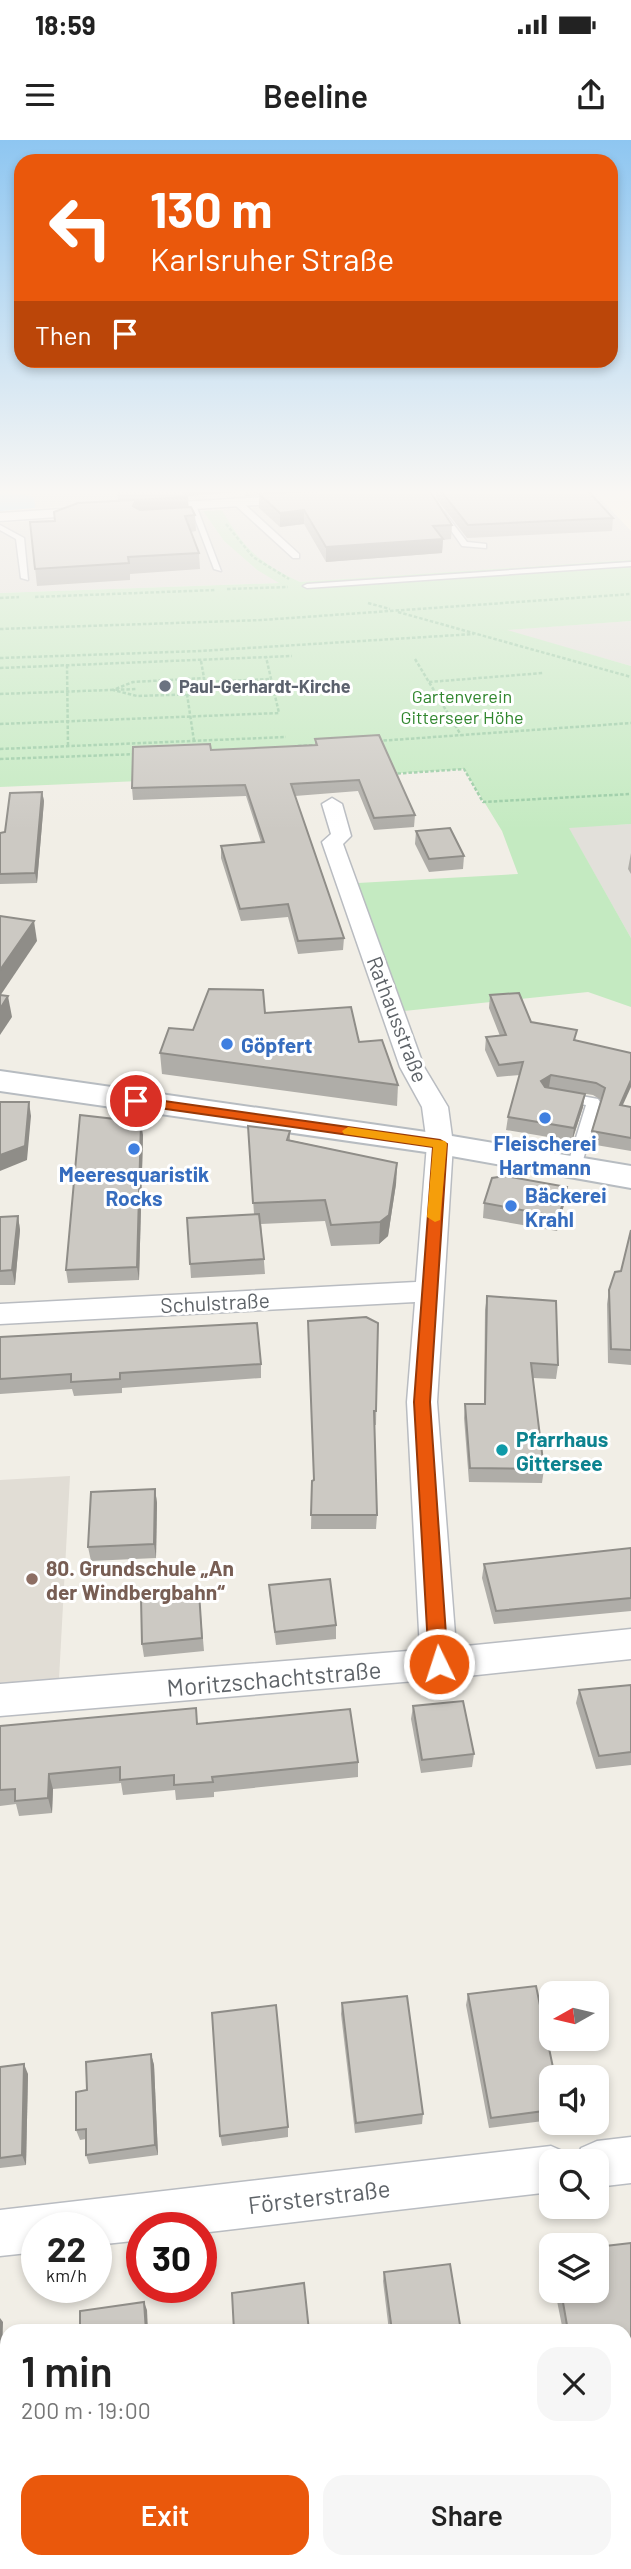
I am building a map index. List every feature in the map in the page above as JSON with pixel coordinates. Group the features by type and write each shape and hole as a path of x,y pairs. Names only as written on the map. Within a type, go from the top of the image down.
{"street":[{"name":"Rathausstraße","path":"332,804 341,836 332,842 412,1067 435,1107 440,1144 422,1402 439,1664"},
{"path":"0,1081 440,1144 631,1177"},
{"name":"Schulstraße","path":"0,1314 429,1291"},
{"name":"Moritzschachtstraße","path":"0,1700 439,1664 631,1644"},
{"path":"609,2163 631,2160"},
{"name":"Försterstraße","path":"112,2220 539,2170"},
{"path":"0,2233 21,2231"}],"lane":[{"path":"549,1094 593,1102 574,1167"}],"path":[{"path":"369,603 631,677"},
{"path":"0,629 262,620 502,603"},
{"path":"0,658 201,651 477,634"},
{"path":"0,668 292,656"},
{"path":"0,724 279,713 266,657"},
{"path":"415,659 461,735"},
{"path":"113,690 137,696 200,694 206,690 201,661"},
{"path":"67,666 68,747"},
{"path":"429,682 543,673"},
{"path":"113,690 133,682 271,679"},
{"path":"0,694 137,689"},
{"path":"187,694 194,741"},
{"path":"379,741 631,723"},
{"path":"0,749 286,737"},
{"path":"297,747 324,744"},
{"path":"0,759 148,754"},
{"path":"387,774 464,769 483,802 631,794"}],"shaded area":[{"path":"631,621 631,666 504,630"},
{"path":"631,824 631,938 568,827"},
{"name":"80. Grundschule „An der Windbergbahn“","path":"70,1476 59,1679 0,1683 0,1480"}],"green space":[{"name":"Gartenverein Gitterseer Höhe","path":"0,603 631,603 631,621 507,630 631,666 631,824 569,828 631,938 631,1007 588,992 404,1011 358,883 518,874 502,831 464,769 324,778 303,774 0,787"}],"building":[{"path":"379,735 415,815 374,818 359,780 291,784 344,938 298,941 288,904 240,909 221,846 264,842 245,785 132,788 133,747 210,744 211,750 317,745 315,739"},
{"path":"42,792 35,873 0,874 0,833 5,832 10,793"},
{"path":"450,828 464,856 429,859 416,831"},
{"path":"0,916 34,921 0,970"},
{"path":"209,989 263,990 265,1013 351,1007 359,1042 382,1040 398,1085 160,1053 169,1028 193,1030"},
{"path":"519,993 531,1022 577,1030 574,1040 631,1053 631,1080 620,1105 631,1107 631,1138 592,1131 605,1088 596,1083 551,1075 541,1081 545,1087 585,1094 574,1128 508,1117 523,1062 499,1065 486,1037 506,1035 490,995"},
{"path":"0,995 8,996 0,1009"},
{"path":"0,1102 29,1102 25,1146 0,1155"},
{"path":"80,1115 141,1122 137,1267 66,1270"},
{"path":"248,1126 290,1131 287,1140 397,1163 389,1215 380,1222 331,1225 325,1200 253,1203"},
{"path":"505,1176 567,1187 559,1217 484,1203 492,1178"},
{"path":"259,1214 264,1259 190,1264 187,1218"},
{"path":"18,1216 12,1270 0,1271 0,1217"},
{"path":"631,1230 631,1350 611,1349 609,1290 615,1272 621,1271"},
{"path":"487,1296 556,1301 558,1365 531,1363 544,1469 470,1468 465,1404 485,1404"},
{"path":"366,1317 378,1323 374,1411 377,1515 311,1515 314,1480 308,1321"},
{"path":"257,1323 261,1364 120,1373 120,1379 71,1382 71,1374 0,1379 0,1337"},
{"path":"155,1489 154,1544 88,1547 91,1492"},
{"path":"631,1548 631,1598 496,1611 484,1564"},
{"path":"330,1579 336,1625 275,1632 269,1585"},
{"path":"199,1592 202,1638 142,1644 141,1598"},
{"path":"631,1685 631,1752 599,1756 579,1690"},
{"path":"463,1701 474,1754 422,1760 413,1706"},
{"path":"196,1708 197,1724 350,1709 358,1762 212,1777 213,1782 174,1785 174,1775 120,1780 120,1767 49,1774 48,1798 15,1801 15,1789 0,1790 0,1726"},
{"path":"536,1986 539,2000 539,2051 550,2051 552,2065 539,2065 539,2112 491,2118 468,1994"},
{"path":"407,1996 423,2114 356,2123 342,2003"},
{"path":"276,2005 288,2127 220,2136 212,2013"},
{"path":"151,2054 155,2145 86,2155 86,2129 76,2130 76,2092 87,2090 86,2062"},
{"path":"24,2064 22,2155 0,2158 0,2067"},
{"path":"631,2243 631,2324 567,2324 563,2303 609,2303 609,2246"},
{"path":"450,2264 460,2324 391,2324 384,2272"},
{"path":"304,2283 308,2324 234,2324 232,2293"},
{"path":"144,2303 146,2324 80,2324 80,2311"}],"slow traffic":[{"path":"348,1131 440,1144 435,1217"}],"place":[{"name":"Paul-Gerhardt-Kirche","path":"165,686"},
{"name":"Göpfert","path":"227,1044"},
{"name":"Fleischerei Hartmann","path":"545,1118"},
{"name":"Meeresquaristik Rocks","path":"134,1149"},
{"name":"Bäckerei Krahl","path":"511,1206"},
{"name":"Pfarrhaus Gittersee","path":"502,1450"},
{"name":"80. Grundschule „An der Windbergbahn“","path":"32,1579"}],"route":[{"path":"136,1101 440,1144 422,1402 439,1664"}]}
